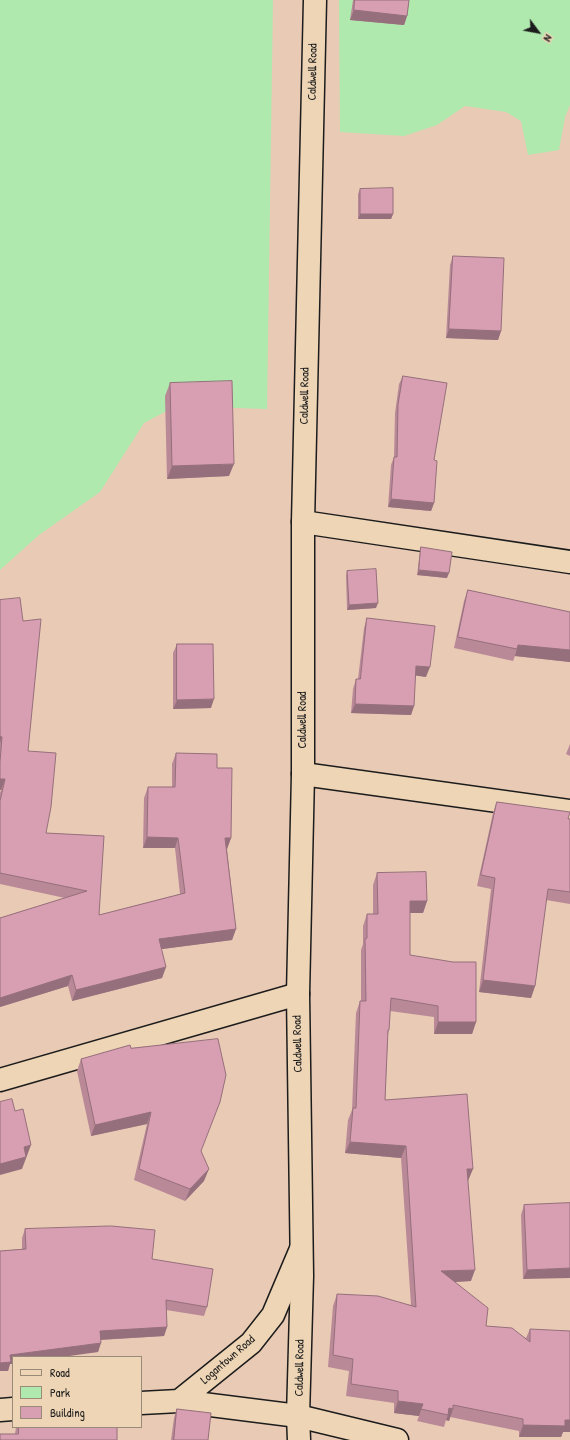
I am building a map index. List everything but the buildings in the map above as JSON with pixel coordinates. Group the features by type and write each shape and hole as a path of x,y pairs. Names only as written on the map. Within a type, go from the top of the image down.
{"main road":[{"name":"Caldwell Road","path":"299,1440 298,1416 302,1249 298,994 303,774 303,522 315,0"},
{"path":"303,522 570,562"},
{"path":"303,774 570,811"},
{"path":"0,1080 298,994"},
{"name":"Logantown Road","path":"179,1401 250,1343 273,1315 302,1249"},
{"name":"Logantown Road","path":"142,1403 179,1401 298,1416 397,1440"},
{"path":"0,1410 12,1410"}],"green space":[{"path":"0,0 273,0 267,409 176,406 144,423 100,492 39,535 0,570"},
{"path":"339,0 570,0 570,105 565,117 559,150 528,155 521,121 506,112 465,106 437,125 404,136 340,132"}]}
